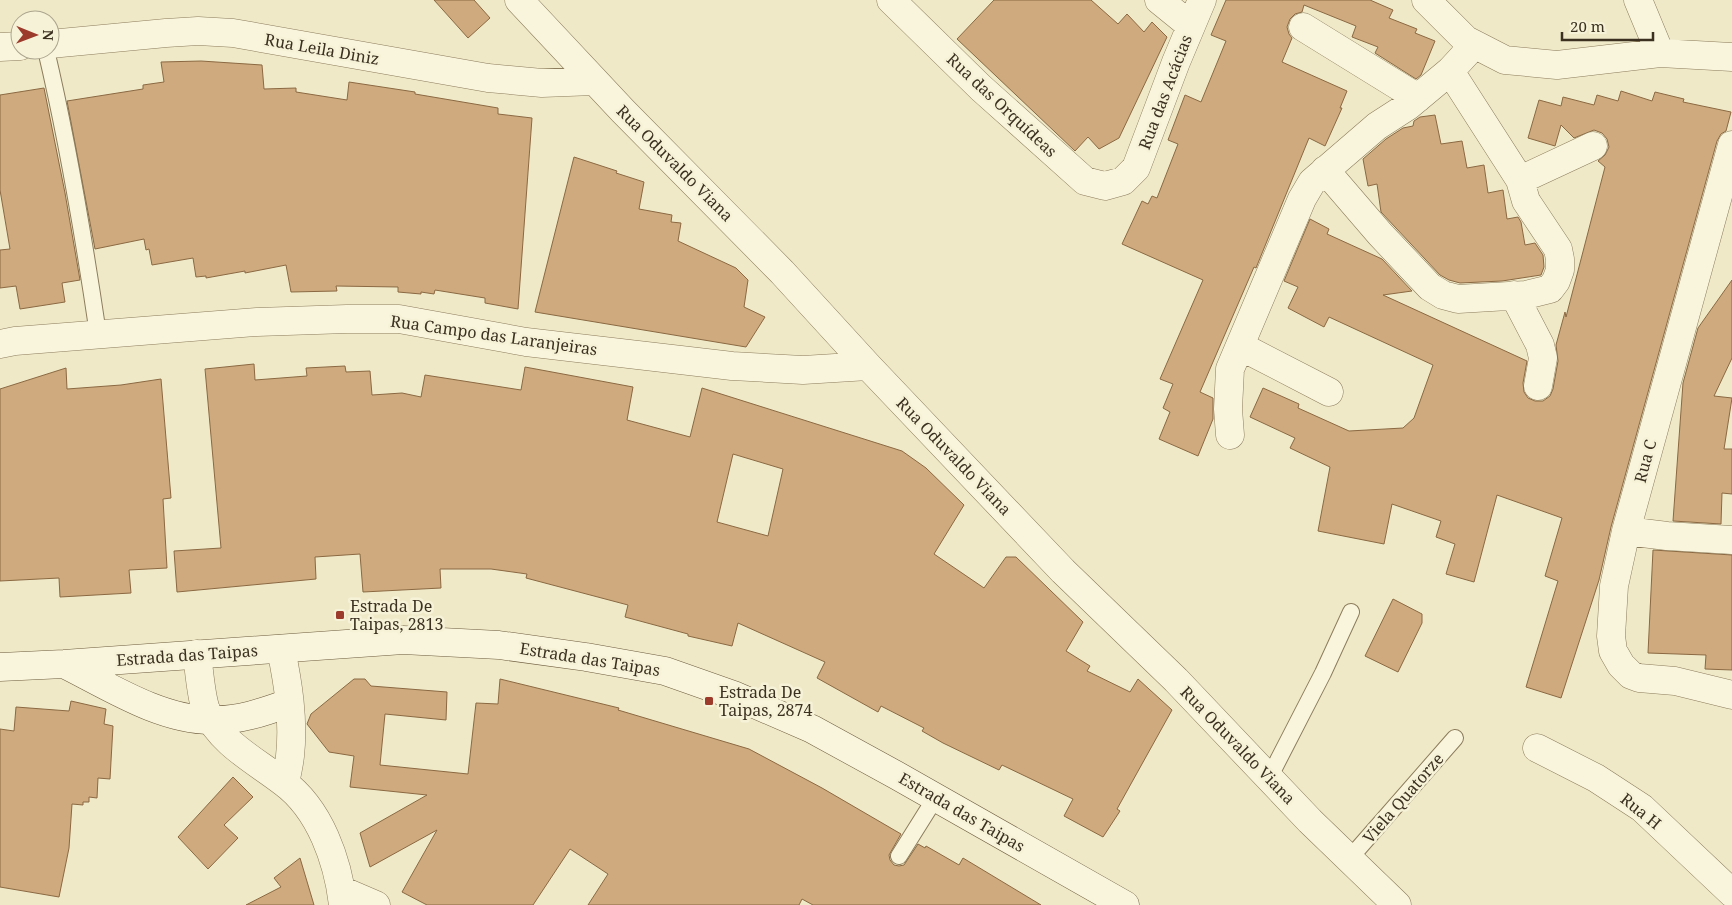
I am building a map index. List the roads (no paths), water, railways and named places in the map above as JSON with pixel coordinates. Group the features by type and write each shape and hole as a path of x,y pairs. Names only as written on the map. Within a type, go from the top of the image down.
{"street":[{"name":"Rua Oduvaldo Viana","path":"519,0 594,81 782,272 868,366 990,492 1063,571 1176,680 1310,821 1397,905"},
{"name":"Rua das Orquídeas","path":"891,0 981,88 1085,181 1105,186 1124,181"},
{"path":"1159,0 1191,26"},
{"name":"Rua das Acácias","path":"1124,181 1136,168 1202,0"},
{"path":"1426,0 1466,40 1506,60 1557,65 1660,53 1732,57"},
{"path":"1638,0 1660,53"},
{"path":"1303,27 1418,98"},
{"name":"Rua Leila Diniz","path":"60,43 198,31 233,33 488,78 542,83 594,81"},
{"path":"1230,435 1228,409 1230,369 1302,199 1312,182 1377,126 1418,98 1450,72 1474,45"},
{"path":"1325,170 1380,234 1430,287 1443,295 1458,299 1538,293 1550,289 1556,281 1560,270 1558,249 1526,201 1520,180 1450,72"},
{"name":"Rua C","path":"1732,144 1626,531 1614,586 1611,636 1613,651 1621,665 1631,675 1639,678 1675,681 1732,696"},
{"path":"1520,180 1593,146"},
{"path":"1514,295 1540,345 1543,358 1538,386"},
{"name":"Rua Campo das Laranjeiras","path":"0,344 15,341 257,322 399,319 526,342 732,366 803,370 868,366"},
{"path":"1240,346 1329,392"},
{"path":"1626,531 1667,536 1732,540"},
{"name":"Estrada das Taipas","path":"0,667 403,640 499,645 586,657 665,671 736,696 812,730 936,797 1125,905"},
{"path":"281,648 287,679 291,723 290,756 285,783"},
{"path":"197,654 205,709 212,720 223,735 253,761 285,783 308,804 326,838 342,898 376,905"},
{"path":"64,664 160,711 188,718 212,720 245,717 269,711 289,702"},
{"name":"Rua H","path":"1537,748 1596,778 1642,808 1732,893"}],"lane":[{"path":"48,60 91,284 98,334"},
{"path":"1269,778 1323,673 1351,612"},
{"name":"Viela Quatorze","path":"1350,858 1455,738"},
{"path":"899,856 936,797"}],"place":[{"name":"Estrada De Taipas, 2813","path":"340,615"},
{"name":"Estrada De Taipas, 2874","path":"709,701"}]}
